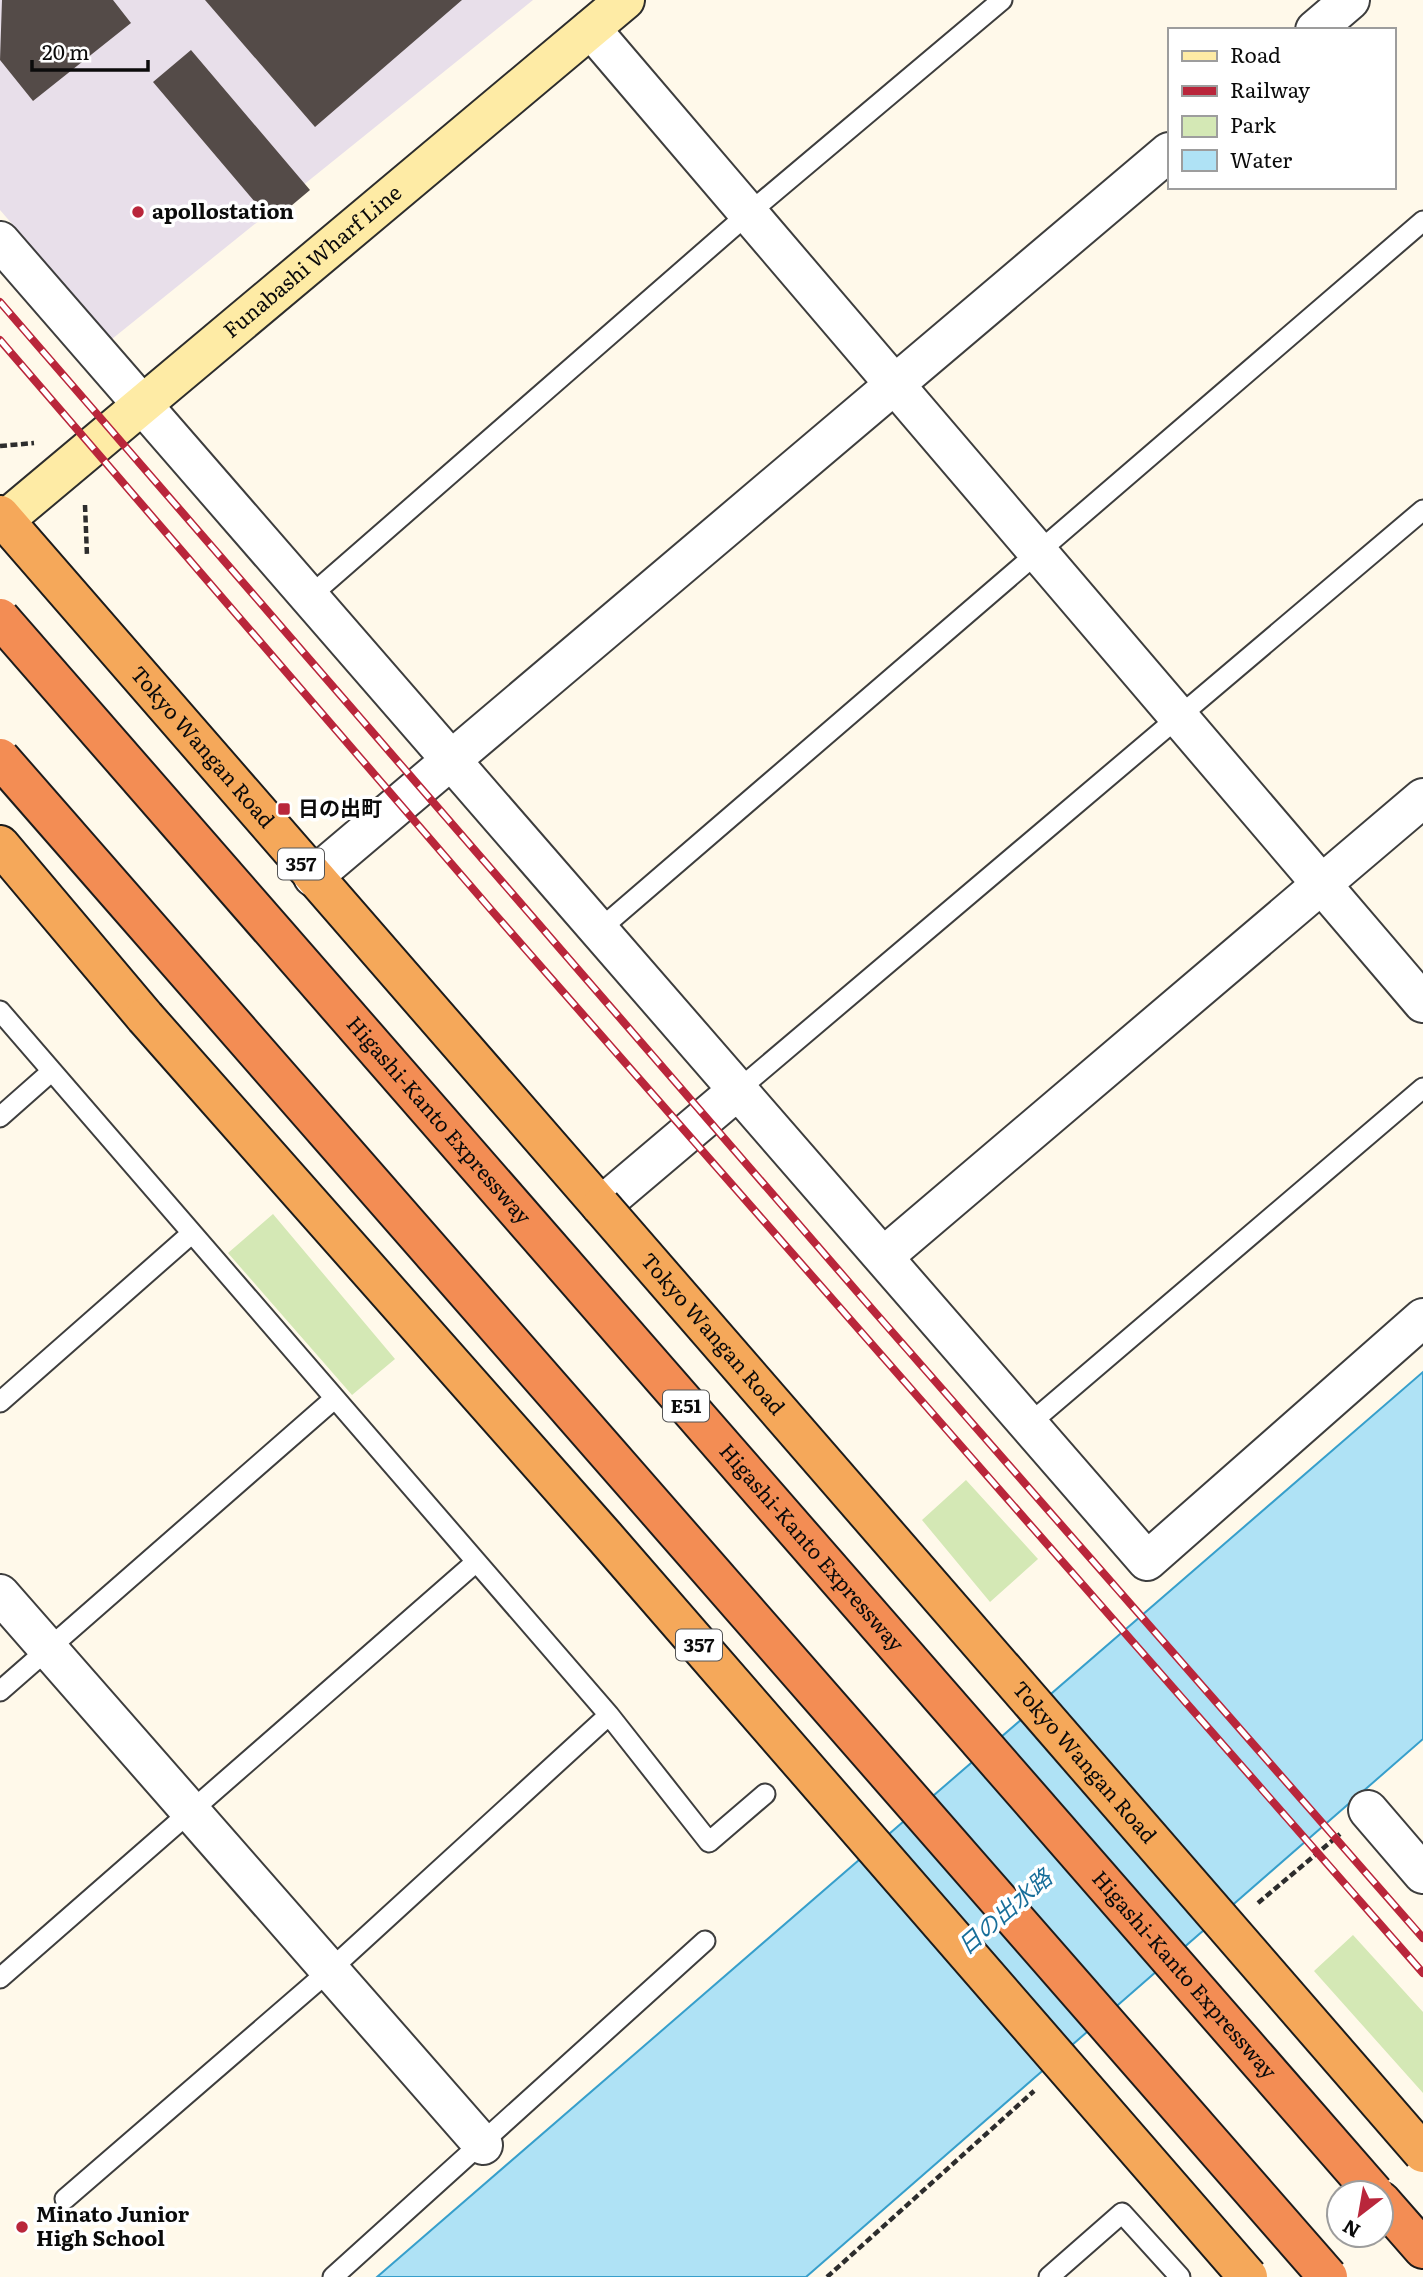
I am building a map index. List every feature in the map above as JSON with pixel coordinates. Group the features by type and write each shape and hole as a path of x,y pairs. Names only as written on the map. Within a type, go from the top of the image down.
{"highway":[{"name":"Tokyo Wangan Road","path":"2,520 1423,2153"},
{"name":"Higashi-Kanto Expressway","path":"0,618 1362,2179"},
{"path":"0,758 1328,2277"},
{"name":"357","path":"0,845 145,1017 614,1548 1248,2277"},
{"path":"1395,2217 1423,2249"}],"main road":[{"name":"Funabashi Wharf Line","path":"2,520 625,0"}],"street":[{"path":"1317,28 1350,0"},
{"path":"592,29 1423,1003"},
{"path":"313,877 893,382 1168,153"},
{"path":"0,241 1147,1561 1423,1318"},
{"path":"883,1257 1423,799"},
{"path":"601,1206 738,1090"},
{"path":"0,1594 483,2145"},
{"path":"1368,1810 1423,1874"}],"lane":[{"path":"309,597 749,213 1002,0"},
{"path":"599,930 1423,221"},
{"path":"738,1090 1423,510"},
{"path":"0,1010 609,1715 709,1842 765,1794"},
{"path":"0,1117 52,1071"},
{"path":"1028,1425 1423,1087"},
{"path":"0,1402 191,1234"},
{"path":"0,1691 334,1399"},
{"path":"0,1978 476,1562"},
{"path":"65,2199 330,1970 609,1715"},
{"path":"333,2277 483,2145 705,1941"},
{"path":"1049,2277 1122,2213 1180,2277"}],"shaded area":[{"path":"0,0 533,0 112,339 0,210"}],"green space":[{"path":"273,1214 395,1359 352,1395 228,1253"},
{"path":"966,1480 1038,1559 990,1602 922,1520"},
{"path":"1353,1935 1423,2012 1423,2093 1314,1971"}],"water":[{"name":"日の出水路","path":"1423,1372 1423,1739 806,2277 377,2277"}],"building":[{"path":"2,0 113,0 131,23 33,101 0,60"},
{"path":"205,0 462,0 315,127"},
{"path":"191,50 310,190 272,222 153,82"}],"railway":[{"path":"0,302 872,1309 1423,1938"},
{"path":"0,340 493,912 1423,1973"}],"place":[{"name":"apollostation","path":"138,212"},
{"name":"日の出町","path":"284,809"},
{"name":"Minato Junior High School","path":"22,2227"}]}
